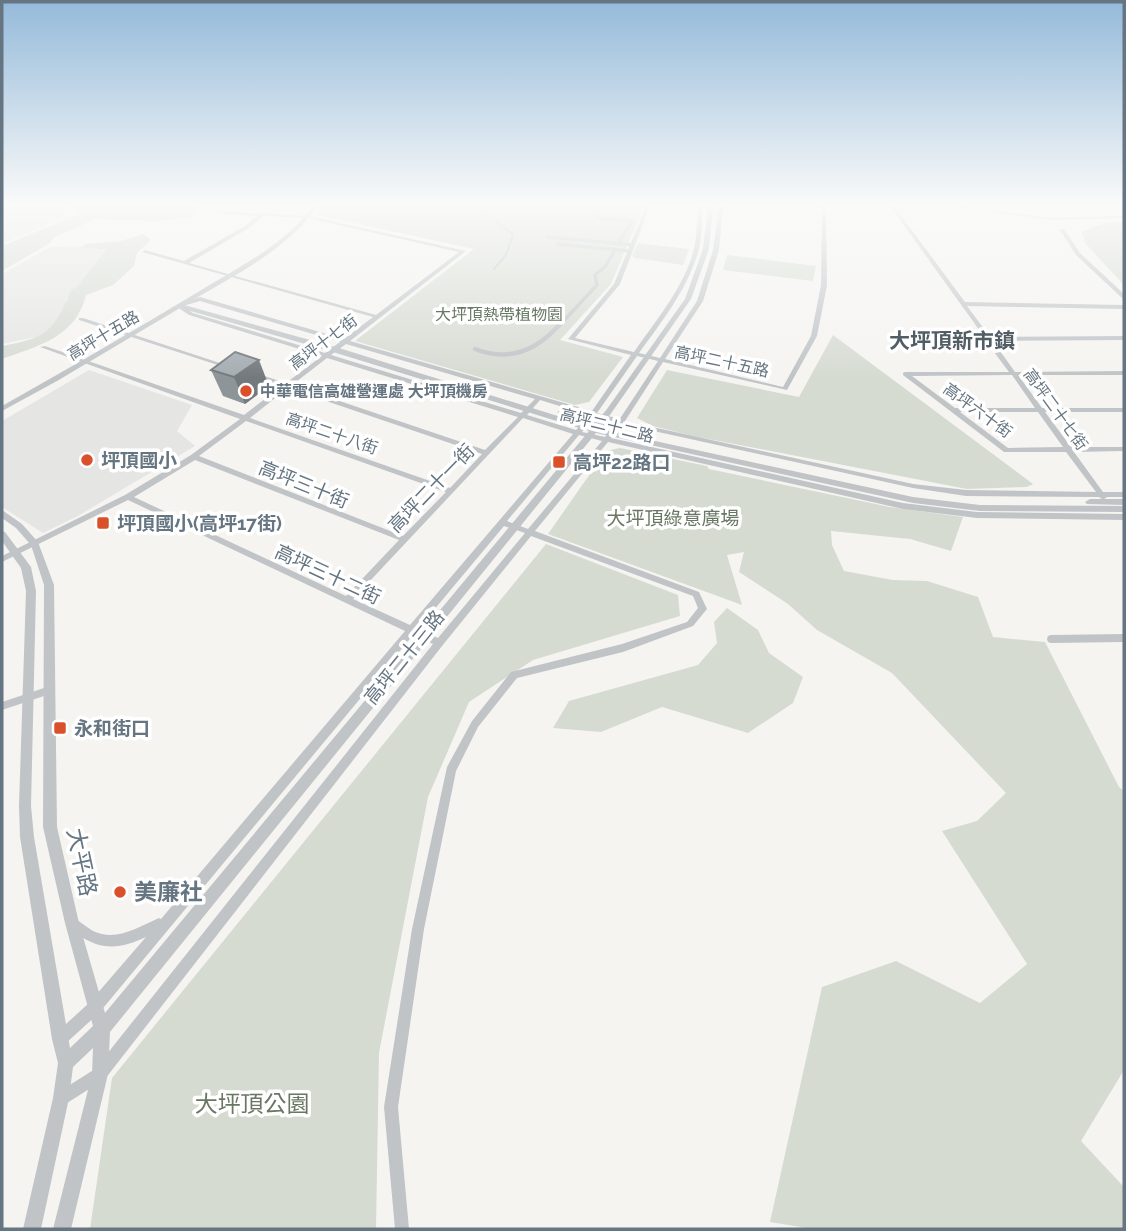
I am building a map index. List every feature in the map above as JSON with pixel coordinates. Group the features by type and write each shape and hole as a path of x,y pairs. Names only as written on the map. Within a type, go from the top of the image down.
{"street":[{"path":"186,263 378,317"},
{"name":"高坪十五路","path":"3,407 132,335 246,263"},
{"name":"高坪十七街","path":"2,559 128,497 194,457 447,263"},
{"path":"475,349 489,356 507,357 533,348 567,319 574,306 593,291 597,285 595,275 607,263"},
{"path":"625,263 617,284 571,339 661,362"},
{"name":"高坪二十三路","path":"592,425 676,296 692,263"},
{"name":"高坪二十三路","path":"66,1063 102,1029 418,633 648,359 688,299 702,263"},
{"name":"高坪二十三路","path":"61,1098 100,1074 439,643 614,431 700,301 712,263"},
{"name":"高坪二十五路","path":"661,362 785,389 814,336 824,285 824,263"},
{"name":"高坪二十七街","path":"934,263 1068,450 1114,508 1124,527"},
{"path":"1088,263 1124,297"},
{"name":"高坪二十二路","path":"179,306 198,304 534,403 614,431 913,500 981,508 1114,508 1124,502"},
{"path":"963,304 1124,307"},
{"name":"高坪二十二路","path":"179,306 191,314 522,416 592,425"},
{"path":"81,319 236,369"},
{"path":"988,339 1124,338"},
{"name":"高坪二十二路","path":"341,346 534,403 614,431 913,486 1114,508"},
{"name":"高坪二十八街","path":"43,347 449,490"},
{"path":"249,373 486,453"},
{"path":"1012,373 1124,373"},
{"name":"高坪六十街","path":"1012,373 905,374 1006,450 1124,449"},
{"name":"高坪二十一街","path":"347,600 534,403"},
{"path":"955,410 1124,410"},
{"name":"高坪三十街","path":"194,457 403,540"},
{"name":"高坪二十二路","path":"1114,508 1124,495"},
{"name":"高坪三十二街","path":"128,497 439,643"},
{"name":"大平路","path":"2,513 19,526 35,544 49,585 47,691 50,827 72,923 102,1029 100,1074 62,1229"},
{"path":"402,1229 391,1107 418,929 451,770 475,724 514,675 623,648 690,624 703,609 696,594 508,524"},
{"path":"2,534 26,566 31,591 25,806 27,837 66,1063 61,1098 32,1229"},
{"name":"高坪二十三路","path":"60,1039 94,1007 163,922 418,633"},
{"path":"1051,639 1124,638"},
{"path":"2,706 27,695 47,691"},
{"path":"72,923 86,936 100,942 122,940 163,922"}],"shaded area":[{"path":"21,263 102,263 77,293 66,299 67,308 46,335 2,344 2,274"},
{"name":"坪頂國小","path":"89,370 192,405 177,431 195,446 78,516 43,533 2,507 2,421"}],"green space":[{"path":"2,263 15,263 2,271"},
{"path":"96,263 135,263 113,285 86,295 74,321 54,338 2,359 2,346 29,340 47,331 59,315 71,290 77,287"},
{"name":"大坪頂熱帶植物園","path":"455,263 620,263 611,284 560,340 623,357 589,402 575,405 355,341"},
{"path":"725,263 816,266 813,281 723,270"},
{"path":"1104,263 1124,263 1124,285"},
{"path":"833,335 1033,484 1027,487 967,489 693,436 653,426 637,418 667,370 799,397"},
{"name":"大坪頂綠意廣場","path":"620,448 890,507 963,517 951,551 910,539 831,531 832,545 844,571 893,580 927,581 978,597 993,637 1045,642 1119,787 1124,791 1124,1070 1081,1141 1124,1187 1124,1229 813,1229 770,1222 822,987 896,961 980,1003 1027,964 942,831 977,821 1006,793 892,673 817,630 788,604 739,572 744,552 727,555 742,605 548,534 606,451"},
{"name":"大坪頂公園","path":"546,544 678,595 680,616 533,660 469,702 428,797 379,1053 376,1229 90,1229 112,1078"},
{"path":"727,608 758,630 769,653 803,677 793,703 748,733 662,707 601,732 553,728 569,701 698,665 717,643 714,622"}],"building":[{"path":"235,352 259,360 234,377 211,370"}],"waterway":[{"path":"494,269 499,263"}],"place":[{"name":"中華電信高雄營運處 大坪頂機房","path":"246,391"},
{"name":"坪頂國小","path":"87,460"},
{"name":"高坪22路口","path":"559,462"},
{"name":"坪頂國小(高坪17街)","path":"103,523"},
{"name":"永和街口","path":"60,728"},
{"name":"美廉社","path":"120,892"}],"district":[{"name":"大坪頂新市鎮","path":"952,341"}]}
